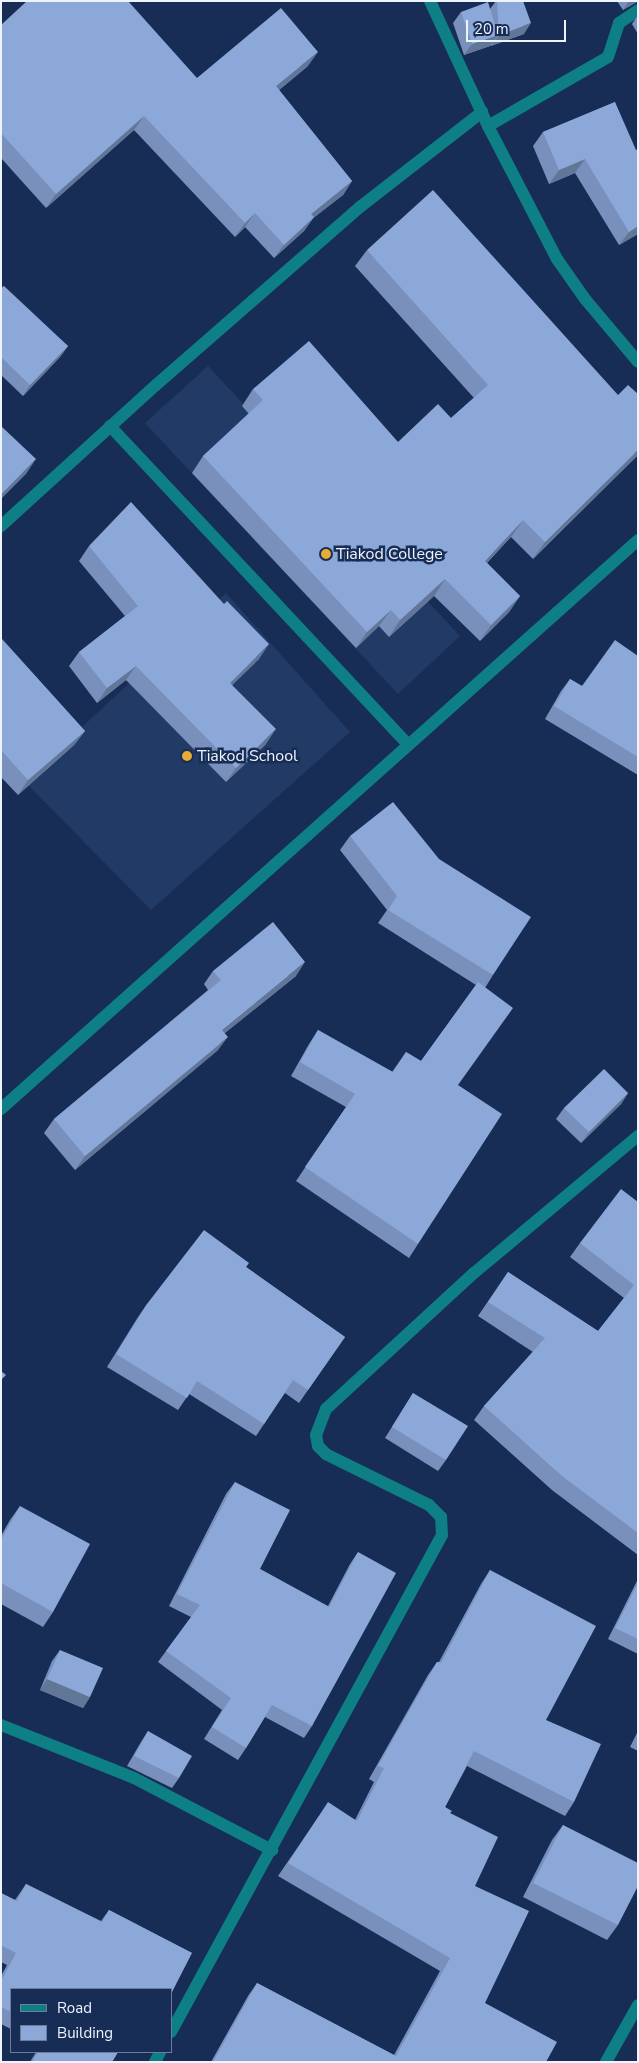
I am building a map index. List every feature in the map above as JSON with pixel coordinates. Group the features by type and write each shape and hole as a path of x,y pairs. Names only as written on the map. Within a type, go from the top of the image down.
{"street":[{"path":"430,1 488,126 557,259 585,299 638,362"},
{"path":"488,126 608,57 619,23 638,10"},
{"path":"1,526 110,426 360,207 482,112"},
{"path":"110,426 408,744"},
{"path":"1,1109 638,540"},
{"path":"172,2030 272,1850 442,1535 441,1517 428,1505 326,1454 318,1446 316,1435 326,1409 474,1273 638,1136"},
{"path":"1,1725 134,1778 272,1850"},
{"path":"606,2062 638,2005"}],"shaded area":[{"name":"Tiakod College","path":"208,366 460,636 398,694 145,423"},
{"name":"Tiakod School","path":"226,593 350,732 151,910 24,781"}],"building":[{"path":"27,1 128,1 197,78 281,8 318,52 276,86 352,181 311,214 314,217 284,245 255,213 245,223 144,116 56,194 1,133 1,25"},
{"path":"497,1 523,1 531,23 499,35"},
{"path":"488,2 498,35 472,44 461,12"},
{"path":"615,102 636,150 638,149 638,226 629,232 585,159 559,170 543,132"},
{"path":"433,190 618,395 628,385 638,394 638,450 545,542 523,520 485,561 520,596 491,625 445,579 400,620 391,610 367,632 203,456 263,400 253,389 309,341 398,442 438,404 451,418 488,385 367,250"},
{"path":"4,286 68,346 30,385 1,357 1,288"},
{"path":"1,426 36,459 1,495"},
{"path":"131,502 224,604 227,601 269,644 230,683 276,729 236,768 136,666 107,688 79,652 138,606 89,546"},
{"path":"1,638 85,731 28,780 1,750"},
{"path":"615,640 638,656 638,757 554,706 570,679 582,686"},
{"path":"393,802 439,859 531,917 493,975 388,910 397,896 350,836"},
{"path":"273,922 305,962 222,1030 228,1037 85,1156 54,1119 221,980 213,971"},
{"path":"478,982 513,1008 458,1085 502,1114 418,1244 305,1167 355,1094 300,1062 318,1030 393,1072 406,1052 421,1061"},
{"path":"604,1069 628,1093 589,1132 564,1108"},
{"path":"621,1189 638,1202 638,1533 562,1476 484,1406 545,1338 488,1302 508,1272 598,1331 634,1285 580,1243"},
{"path":"204,1230 249,1263 246,1267 345,1337 308,1390 293,1380 264,1424 197,1381 187,1398 116,1354 147,1304"},
{"path":"1,1371 6,1375 1,1380"},
{"path":"413,1393 468,1426 446,1460 392,1427"},
{"path":"235,1482 290,1510 260,1569 329,1607 358,1552 396,1573 312,1726 272,1705 246,1748 212,1727 231,1698 166,1651 200,1605 177,1594"},
{"path":"20,1506 90,1544 53,1612 1,1583 1,1540"},
{"path":"490,1570 596,1626 546,1720 601,1744 574,1802 474,1751 445,1807 452,1811 450,1813 498,1837 475,1886 529,1911 485,2003 557,2042 546,2062 213,2062 257,1983 396,2056 450,1958 288,1863 328,1802 357,1821 384,1768 378,1766 437,1662 441,1663"},
{"path":"638,1583 638,1639 615,1628"},
{"path":"60,1650 103,1668 90,1697 47,1679"},
{"path":"148,1731 192,1756 179,1778 134,1756"},
{"path":"563,1825 638,1863 638,1886 618,1925 533,1883"},
{"path":"26,1884 102,1922 109,1910 192,1953 172,1992 172,1988 10,1988 10,2012 1,2007 1,1981 16,1953 1,1945 1,1893 17,1901"},
{"path":"37,2053 117,2053 112,2062 32,2062"}],"place":[{"name":"Tiakod College","path":"326,554"},
{"name":"Tiakod School","path":"187,756"}]}
